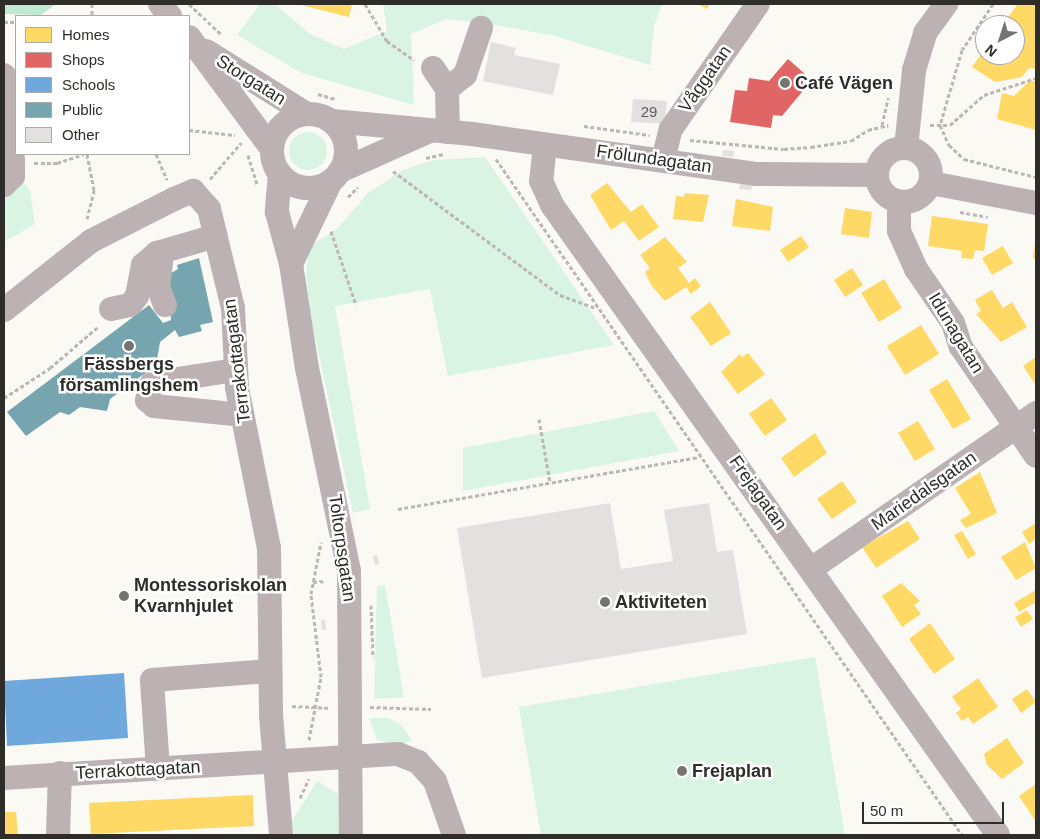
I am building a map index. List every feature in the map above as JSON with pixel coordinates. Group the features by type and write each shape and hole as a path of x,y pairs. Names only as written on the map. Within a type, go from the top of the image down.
{"street":[{"path":"160,4 169,15"},
{"name":"Våggatan","path":"665,149 758,4"},
{"path":"906,148 914,70 925,34 946,4"},
{"path":"447,89 464,75 481,28"},
{"name":"Storgatan","path":"192,41 307,114"},
{"name":"Storgatan","path":"192,41 272,149"},
{"path":"291,264 335,176 346,144 332,121 307,114 282,125 272,149 280,174 304,188 335,176 444,138 447,89 432,68"},
{"path":"4,75 13,162 12,176 4,185"},
{"name":"Frölundagatan","path":"332,121 444,138 665,149 757,174 877,175"},
{"name":"Frejagatan","path":"545,144 541,181 545,193 998,835"},
{"path":"906,148 927,159 930,183 919,198 899,202 883,192 877,175 886,155 906,148"},
{"name":"Toltorpsgatan","path":"280,174 277,212 291,264 307,368 349,571 351,835"},
{"path":"930,183 1036,203"},
{"path":"4,310 91,241 183,195"},
{"name":"Terrakottagatan","path":"183,195 209,209 233,308 235,370 242,415 269,548 273,763"},
{"name":"Idunagatan","path":"899,202 899,231 913,263 953,323 961,347 1036,456"},
{"path":"111,309 130,305 137,296 143,265 158,253 216,236"},
{"path":"158,253 161,263 158,287 165,305"},
{"path":"235,370 152,383 147,400 154,406 242,415"},
{"name":"Mariedalsgatan","path":"811,568 1036,413"},
{"path":"158,769 152,680 270,671"},
{"name":"Terrakottagatan","path":"4,778 60,773 273,763 351,755 398,754 418,762 443,797 454,835"},
{"path":"273,763 281,835"},
{"path":"58,835 60,773"}],"path":[{"path":"189,4 227,39"},
{"path":"365,4 387,41 432,68"},
{"path":"993,4 962,50 940,125 949,145 964,159 1036,177"},
{"path":"940,125 963,118 984,95 1036,78"},
{"path":"312,91 340,100"},
{"path":"576,125 665,149 784,149 851,141 882,125"},
{"path":"190,130 230,137 240,132 257,188"},
{"path":"418,160 444,138"},
{"path":"157,155 183,195 244,142"},
{"path":"13,162 57,163 83,155"},
{"path":"86,155 94,178 86,233 91,241"},
{"path":"491,155 698,457 962,835"},
{"path":"385,172 400,166"},
{"path":"391,169 560,295 596,309"},
{"path":"326,225 337,241 356,305"},
{"path":"4,398 93,335 111,309"},
{"path":"539,419 550,483"},
{"path":"398,509 698,457"},
{"path":"317,699 321,677 314,644 313,582 322,534"},
{"path":"313,582 326,581"},
{"path":"316,708 432,710"}],"green space":[{"path":"4,4 56,4 41,15 4,14"},
{"path":"260,4 275,4 310,34 344,49 387,31 383,4 662,4 654,26 650,65 555,36 490,24 447,19 411,34 414,105 302,73 237,35"},
{"path":"308,132 321,138 327,151 321,164 308,170 295,164 289,151 295,138"},
{"path":"485,157 614,345 448,376 430,289 335,306 370,509 353,513 311,318 306,276 309,247 338,228 368,193 403,170 433,160"},
{"path":"20,179 30,190 35,224 4,242 4,201"},
{"path":"654,411 679,451 463,491 463,448"},
{"path":"385,585 404,697 374,699 377,586"},
{"name":"Frejaplan","path":"815,657 845,835 541,835 519,707"},
{"path":"369,718 389,718 402,726 412,741 395,745 377,740"},
{"path":"317,781 338,794 339,835 294,835 292,821"}],"building: Homes":[{"path":"297,4 352,4 349,17"},
{"path":"698,4 710,4 707,9"},
{"path":"1018,4 1036,4 1036,69 1029,68 1022,77 995,82 972,67 975,63 975,65 1025,65 1025,15 1010,15"},
{"path":"1030,80 1036,82 1036,130 997,119 1002,93 1014,96"},
{"path":"607,183 631,212 642,204 659,227 639,241 624,221 611,230 590,195"},
{"path":"685,193 709,195 703,222 673,219 676,196 684,197"},
{"path":"736,199 773,207 770,231 732,226"},
{"path":"845,208 872,212 869,238 841,234"},
{"path":"932,216 988,224 984,251 975,250 973,259 961,258 962,251 928,246"},
{"path":"801,236 809,247 788,262 780,250"},
{"path":"665,237 687,262 678,268 689,283 695,278 701,286 691,294 686,287 665,301 651,285 645,272 650,268 640,255"},
{"path":"1036,243 1036,259 1033,258"},
{"path":"1003,246 1013,263 992,275 982,258"},
{"path":"852,268 863,285 845,297 834,280"},
{"path":"884,279 902,308 879,322 861,293"},
{"path":"992,290 1003,308 1012,302 1027,327 1001,342 976,314 981,311 975,300"},
{"path":"710,302 731,333 711,346 690,317"},
{"path":"921,325 939,354 905,375 887,346"},
{"path":"748,353 765,374 738,394 721,372 740,354 742,357"},
{"path":"1036,357 1036,385 1023,366"},
{"path":"947,379 971,419 953,429 929,390"},
{"path":"771,398 787,420 765,436 749,414"},
{"path":"918,421 935,449 915,461 898,433"},
{"path":"815,433 827,453 794,477 781,458"},
{"path":"980,472 997,513 966,528 960,520 971,514 955,488"},
{"path":"842,481 857,502 832,519 817,499"},
{"path":"908,521 920,539 876,568 862,547"},
{"path":"1036,523 1036,539 1029,544 1022,532"},
{"path":"962,531 976,554 968,559 954,535"},
{"path":"1025,542 1036,568 1016,580 1001,557"},
{"path":"901,583 920,601 914,605 921,614 902,627 882,596"},
{"path":"1036,590 1036,602 1019,612 1014,603"},
{"path":"1027,610 1033,619 1021,627 1015,617"},
{"path":"930,623 955,659 934,674 909,639"},
{"path":"978,678 998,707 973,724 968,717 962,721 956,713 961,709 952,697"},
{"path":"1027,689 1036,702 1021,713 1012,699"},
{"path":"1007,738 1024,763 1002,779 987,765 984,754"},
{"path":"1036,784 1036,822 1019,796"},
{"path":"253,795 254,826 91,834 89,803"},
{"path":"4,812 16,812 18,835 4,835"}],"building: Shops":[{"path":"788,59 812,80 782,116 773,115 771,128 730,122 735,90 747,91 749,78 769,81"}],"building: Schools":[{"path":"124,673 128,738 7,746 4,681"}],"building: Public":[{"name":"Fässbergs församlingshem","path":"199,258 213,322 200,325 202,331 179,337 175,330 160,342 156,365 110,399 107,411 80,407 69,415 60,412 26,436 7,412 149,305 163,323 171,320 168,275 178,269 177,265"}],"building: Other":[{"path":"491,42 516,48 514,55 560,64 553,95 483,81"},
{"path":"633,99 667,101 665,124 631,122"},
{"path":"723,150 734,151 733,157 722,156"},
{"path":"740,183 752,185 751,190 739,189"},
{"name":"Aktiviteten","path":"610,503 621,569 673,561 664,510 709,503 717,552 733,550 747,634 482,678 457,528"},
{"path":"377,555 379,564 375,565 373,556"},
{"path":"321,620 325,620 326,630 322,630"}],"place":[{"name":"Café Vägen","path":"785,83"},
{"name":"Fässbergs församlingshem","path":"129,346"},
{"name":"Montessoriskolan Kvarnhjulet","path":"124,596"},
{"name":"Aktiviteten","path":"605,602"},
{"name":"Frejaplan","path":"682,771"}]}
